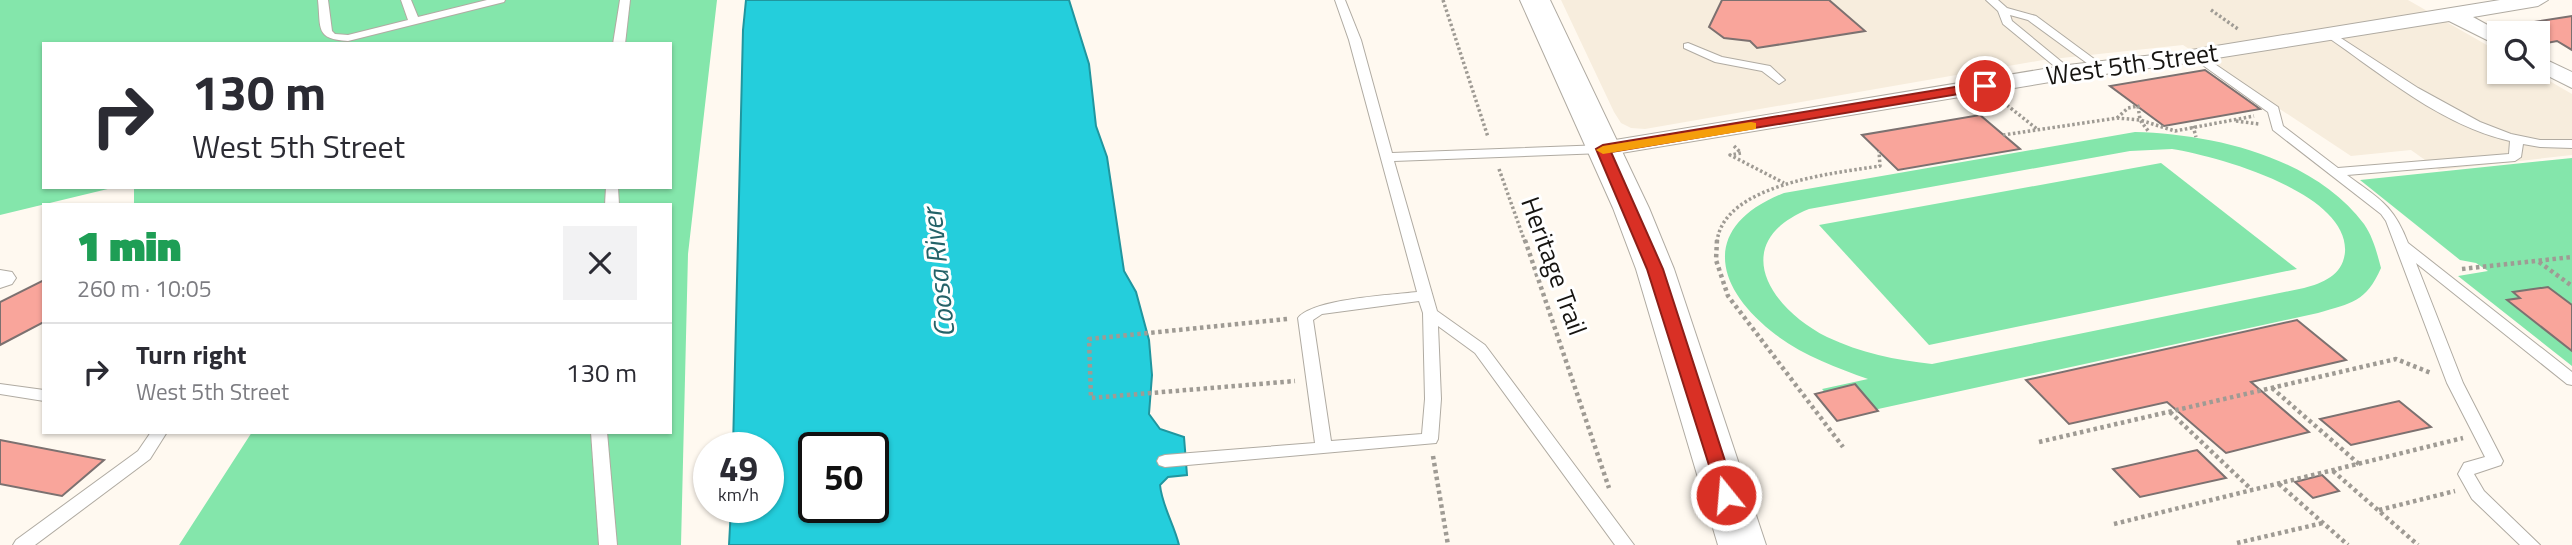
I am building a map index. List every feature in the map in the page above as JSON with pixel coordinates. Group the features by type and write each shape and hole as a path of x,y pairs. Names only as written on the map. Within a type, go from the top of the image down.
{"main road":[{"path":"1535,0 1655,269 1742,545"}],"street":[{"path":"2428,0 2487,33"},
{"name":"West 5th Street","path":"1603,149 2099,67 2196,55 2538,0"},
{"path":"2550,69 2572,81"}],"lane":[{"path":"323,0 327,32 331,37 348,38 493,1"},
{"path":"406,0 414,22"},
{"path":"619,42 625,0"},
{"path":"1165,461 1430,439 1433,399 1430,313 1355,40 1340,0"},
{"path":"1991,0 2003,10 2032,18 2099,67"},
{"path":"2003,10 2007,22 2068,72"},
{"path":"2330,34 2464,120 2517,138 2572,144"},
{"path":"1688,46 1719,60 1766,68 1779,80"},
{"path":"2196,55 2386,211 2455,383 2495,461 2466,470 2473,487 2531,545"},
{"path":"2336,172 2515,157 2517,138"},
{"path":"1388,157 1603,149"},
{"path":"2401,244 2572,380"},
{"path":"1324,448 1305,317 1318,310 1426,295"},
{"path":"1430,313 1480,349 1625,545"},
{"path":"0,389 42,396"},
{"path":"22,545 144,455 158,434"},
{"path":"599,434 608,545"}],"path":[{"name":"Heritage Trail","path":"1443,0 1492,152 1553,318 1613,498"},
{"path":"1985,86 2038,130"},
{"path":"2118,118 2128,108 2138,106 2140,120 2149,132"},
{"path":"2003,135 2118,118 2140,120 2175,131 2232,120 2276,120"},
{"path":"2232,120 2276,120"},
{"path":"2193,126 2196,137"},
{"path":"1721,131 1741,153 1730,155 1785,183"},
{"path":"1843,447 1728,296 1715,262 1716,237 1730,213 1747,199 1785,183 1880,166 1879,152"},
{"path":"2436,272 2572,257"},
{"path":"2538,261 2572,286"},
{"path":"1305,317 1089,339 1091,398 1314,379"},
{"path":"2039,442 2396,359 2455,383"},
{"path":"2271,388 2359,464"},
{"path":"2169,412 2252,490"},
{"path":"2114,524 2481,434"},
{"path":"1430,439 1448,545"},
{"path":"2332,470 2418,545"},
{"path":"2278,483 2348,545"},
{"path":"2378,510 2473,487"},
{"path":"2237,543 2323,523"}],"shaded area":[{"path":"1561,0 2408,0 2487,45 2487,84 2550,84 2550,81 2572,94 2572,155 2439,170 2411,150 2351,156 2183,45 2043,60 1645,129 1631,128 1621,123"}],"green space":[{"path":"0,0 717,0 688,254 681,545 179,545 251,434 672,434 672,203 134,203 134,189 672,189 672,42 42,42 42,189 108,189 0,215"},
{"path":"2135,132 2197,138 2260,154 2290,166 2318,182 2343,201 2364,224 2381,268 2363,295 2340,307 1846,416 1822,389 1868,379 1793,347 1771,331 1736,293 1727,274 1725,255 1729,237 1740,221 1758,206 1784,193","holes":["2172,149 2247,169 2304,195 2326,212 2341,231 2345,252 2340,267 2331,277 2304,288 1932,364 1878,355 1827,337 1788,309 1774,292 1766,274 1764,256 1769,239 1784,223 1809,209 2130,151"]},
{"path":"2572,158 2572,366 2458,276 2488,271 2476,263 2460,260 2360,180"},
{"path":"2161,163 2297,269 1929,345 1819,225"}],"water":[{"name":"Coosa River","path":"746,0 1069,0 1089,64 1096,126 1107,157 1124,271 1136,292 1149,340 1152,375 1149,414 1160,429 1184,437 1187,475 1168,477 1160,485 1179,545 729,545 730,523 784,523 784,432 733,432 743,30"}],"building":[{"path":"1722,0 1829,0 1865,31 1757,48 1750,41 1724,38 1709,27"},
{"path":"2572,16 2572,50 2557,41 2550,42 2550,21 2540,21"},
{"path":"2205,70 2260,109 2164,126 2110,86"},
{"path":"1980,115 2020,149 1898,170 1862,135"},
{"path":"42,281 42,323 0,345 0,302"},
{"path":"2548,287 2572,305 2572,351 2507,300 2520,298 2513,292"},
{"path":"2297,320 2346,360 2251,382 2309,432 2226,453 2167,402 2069,424 2026,380"},
{"path":"1855,384 1878,411 1837,421 1815,394"},
{"path":"2399,401 2431,427 2351,445 2320,419"},
{"path":"0,440 104,460 62,496 0,484"},
{"path":"2197,450 2226,478 2140,497 2113,469"},
{"path":"2322,475 2339,491 2313,498 2295,482"}],"slow traffic":[{"path":"1603,150 1751,126"}],"route":[{"path":"1726,495 1655,269 1631,208 1603,149 1985,86"}]}
